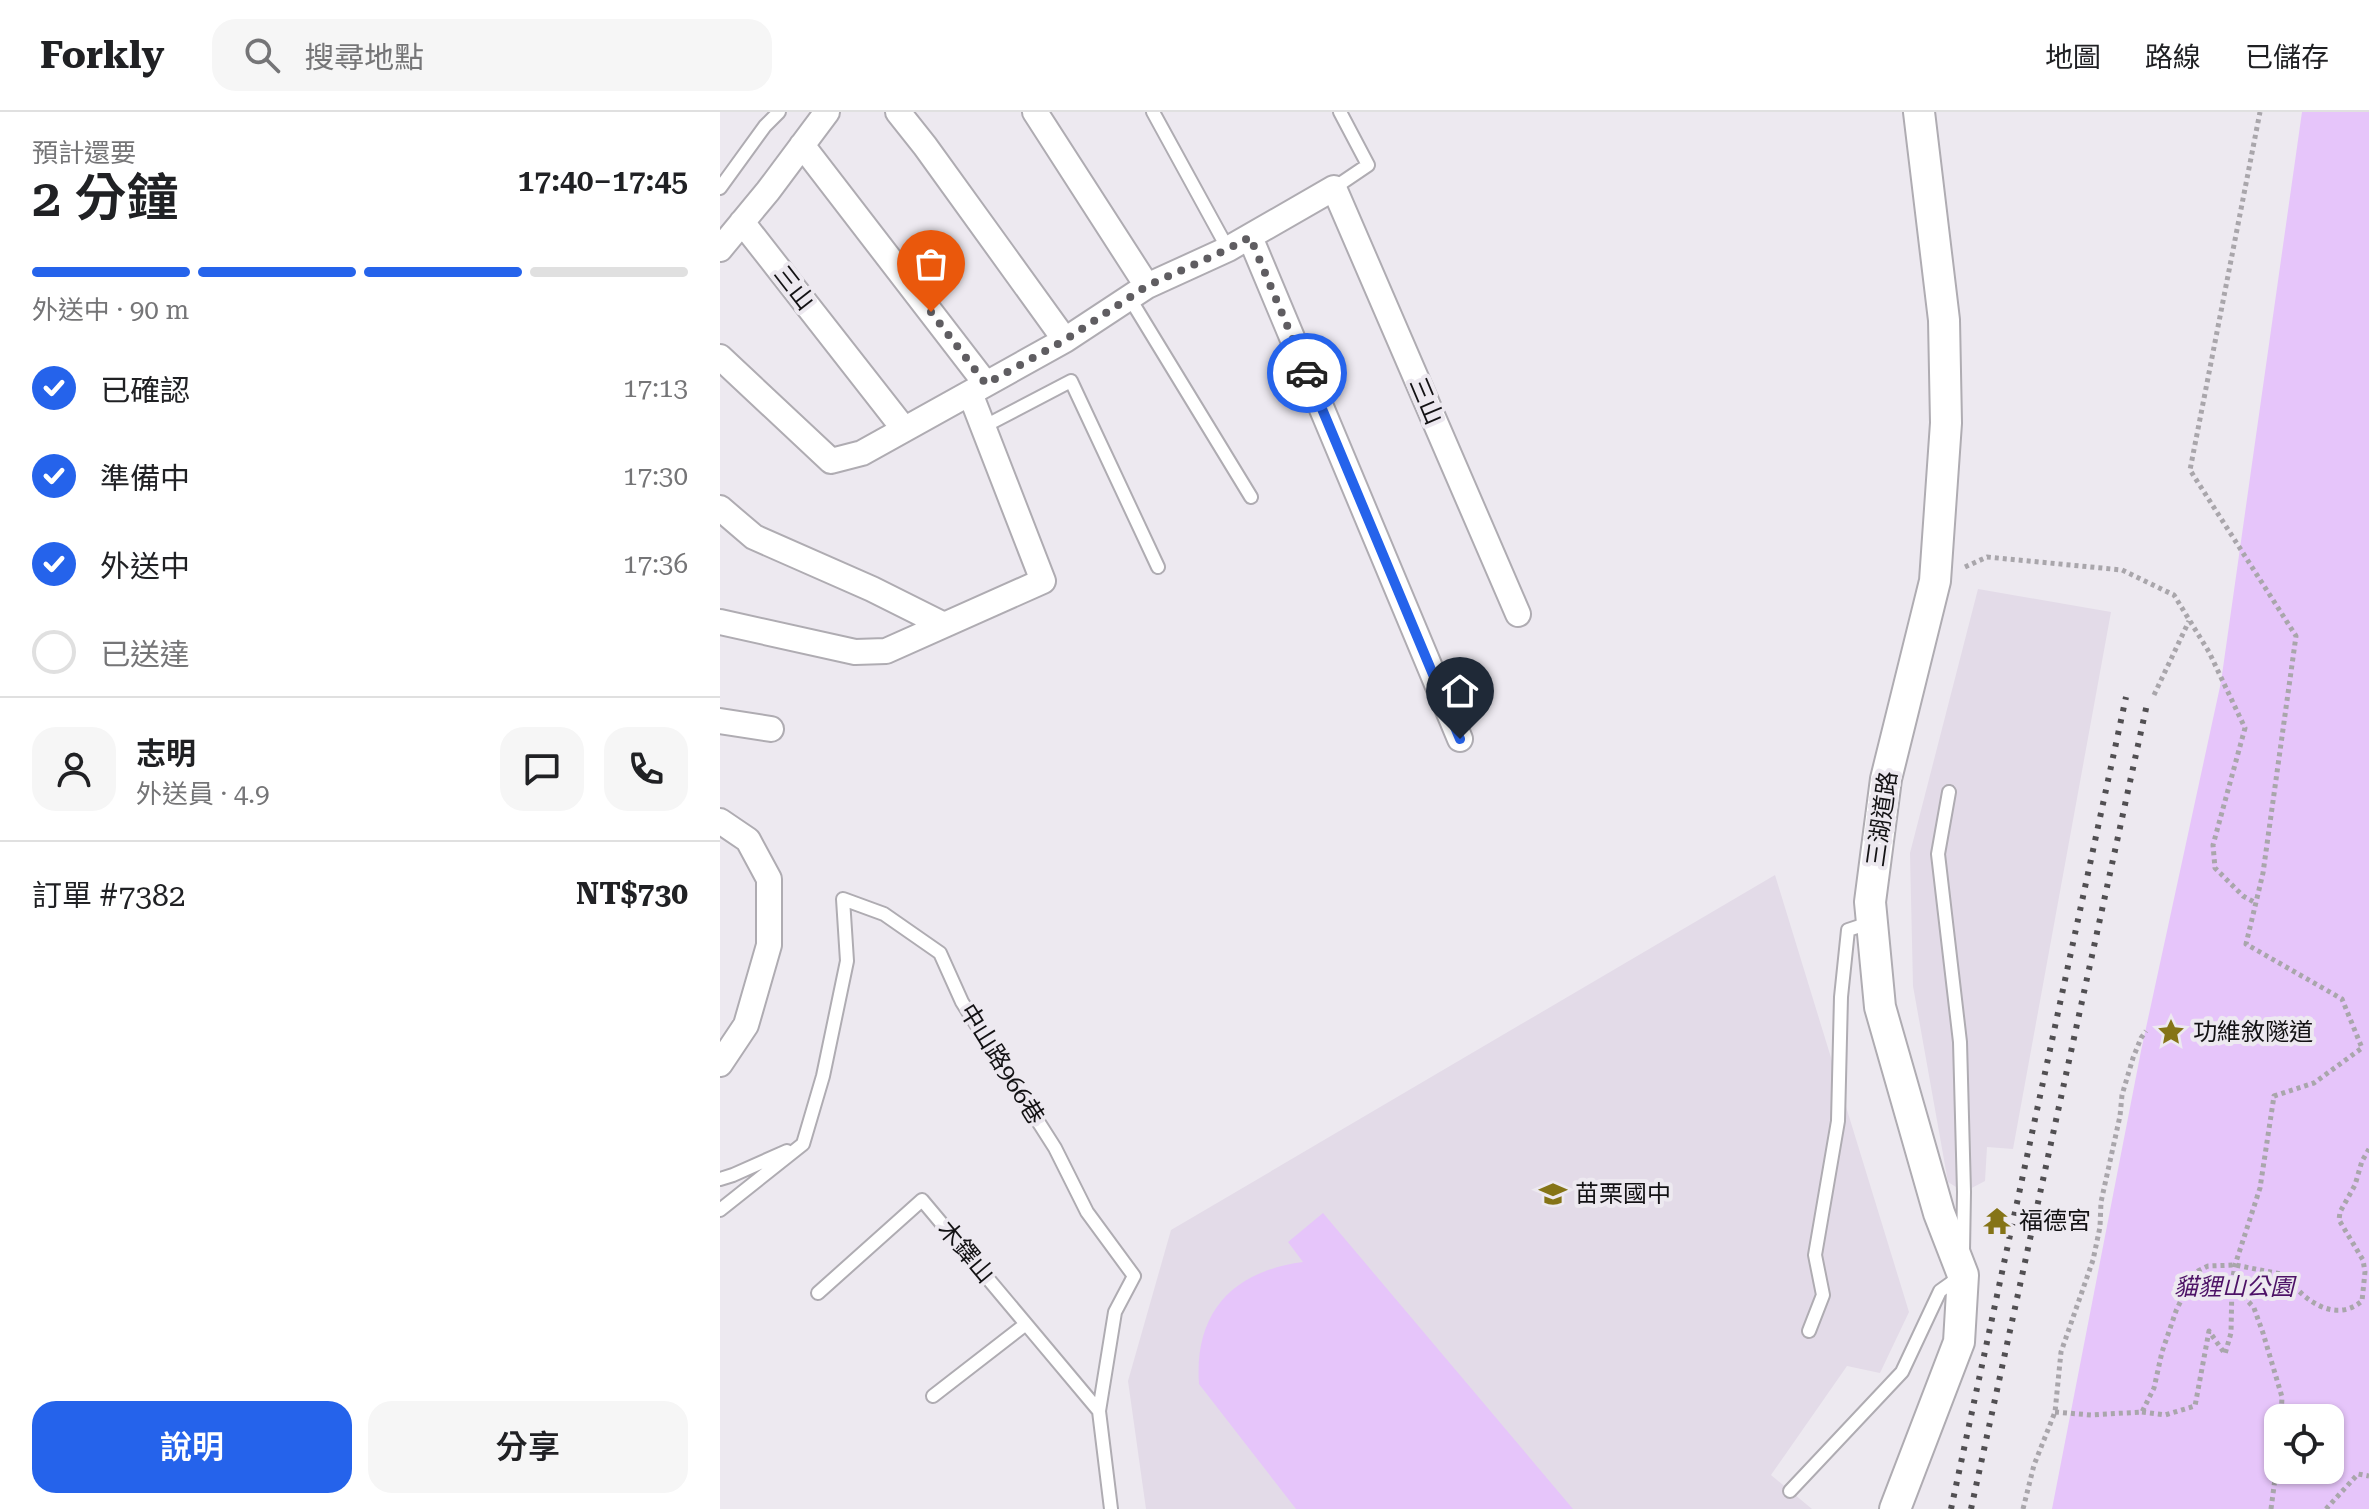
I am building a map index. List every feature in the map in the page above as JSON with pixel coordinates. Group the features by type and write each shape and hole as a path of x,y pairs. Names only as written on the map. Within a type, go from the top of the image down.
{"street":[{"path":"720,249 827,112"},
{"path":"898,112 1065,340"},
{"path":"1035,112 1138,292"},
{"name":"三湖道路","path":"1895,1509 1959,1342 1963,1275 1939,1213 1880,1007 1870,902 1886,779 1935,581 1946,423 1944,320 1919,112"},
{"path":"720,622 855,652 886,651 1043,581 983,427 978,388 802,145"},
{"path":"720,357 831,461 862,453 1065,340 1138,292 1228,249 1334,188"},
{"name":"三山","path":"1334,188 1518,614"},
{"name":"三山","path":"742,222 904,429"},
{"path":"1250,237 1460,739"},
{"path":"720,508 754,537 872,589 944,625"},
{"path":"720,721 771,729"},
{"path":"720,821 748,840 769,879 769,945 746,1025 720,1064"}],"lane":[{"path":"720,188 765,126 779,112"},
{"path":"1153,112 1228,249"},
{"path":"1334,188 1368,165 1340,112"},
{"path":"1138,292 1251,497"},
{"path":"983,427 1071,381 1158,567"},
{"path":"1790,1491 1902,1372 1940,1291 1963,1275 1960,1042 1938,854 1949,792"},
{"name":"中山路966巷","path":"803,1144 823,1076 847,961 843,899 884,914 940,953 962,1002 1055,1148 1087,1212 1134,1276 1115,1312 1099,1411 1111,1509"},
{"path":"1809,1331 1823,1295 1815,1255 1838,1121 1841,997 1848,930 1872,922"},
{"path":"720,1179 803,1144"},
{"path":"720,1210 803,1144"},
{"name":"木鐸山","path":"818,1293 922,1200 1099,1411"},
{"path":"933,1396 1026,1324"}],"path":[{"path":"2055,1412 2165,1415 2195,1406 2209,1331 2225,1354 2231,1333 2235,1265 2260,1188 2274,1096 2314,1083 2362,1048 2342,999 2246,944 2266,847 2296,636 2190,470 2260,112"},
{"path":"1935,581 1987,557 2122,570 2174,595 2209,652 2245,728 2213,845 2215,868 2243,896 2256,903"},
{"path":"2154,695 2190,621"},
{"path":"2023,1509 2034,1465 2055,1412 2061,1352 2085,1286 2100,1227 2101,1202 2122,1095 2133,1058 2146,1031"},
{"path":"2142,1412 2154,1388 2176,1311 2192,1277 2208,1266 2235,1265 2286,1275 2306,1297 2336,1312 2354,1307 2362,1301 2366,1261 2339,1220 2369,1149"},
{"path":"2232,1283 2254,1308 2282,1404"},
{"path":"2326,1509 2358,1474 2369,1476"},
{"path":"2271,1509 2274,1484"}],"shaded area":[{"path":"1978,589 2111,612 2013,1149 1987,1147 1985,1181 1964,1192 1948,1182 1913,986 1910,853"},
{"name":"苗栗國中","path":"1775,875 1909,1312 1880,1373 1847,1366 1771,1475 1812,1509 1146,1509 1128,1381 1171,1230"}],"green space":[{"name":"貓貍山公園","path":"2302,112 2369,112 2369,1509 2052,1509 2141,1051 2221,682"},
{"path":"1323,1213 1573,1509 1296,1509 1199,1384 1199,1358 1211,1316 1223,1299 1257,1275 1303,1262 1288,1242"}],"railway":[{"path":"1951,1509 2126,697"},
{"path":"1971,1509 2147,704"}],"way so far":[{"path":"931,312 986,384 1065,340 1147,286 1250,237 1307,373"}],"place":[{"name":"功維敘隧道","path":"2171,1032"},
{"name":"苗栗國中","path":"1553,1194"},
{"name":"福德宮","path":"1997,1221"}],"route":[{"path":"1307,373 1460,739"}]}
